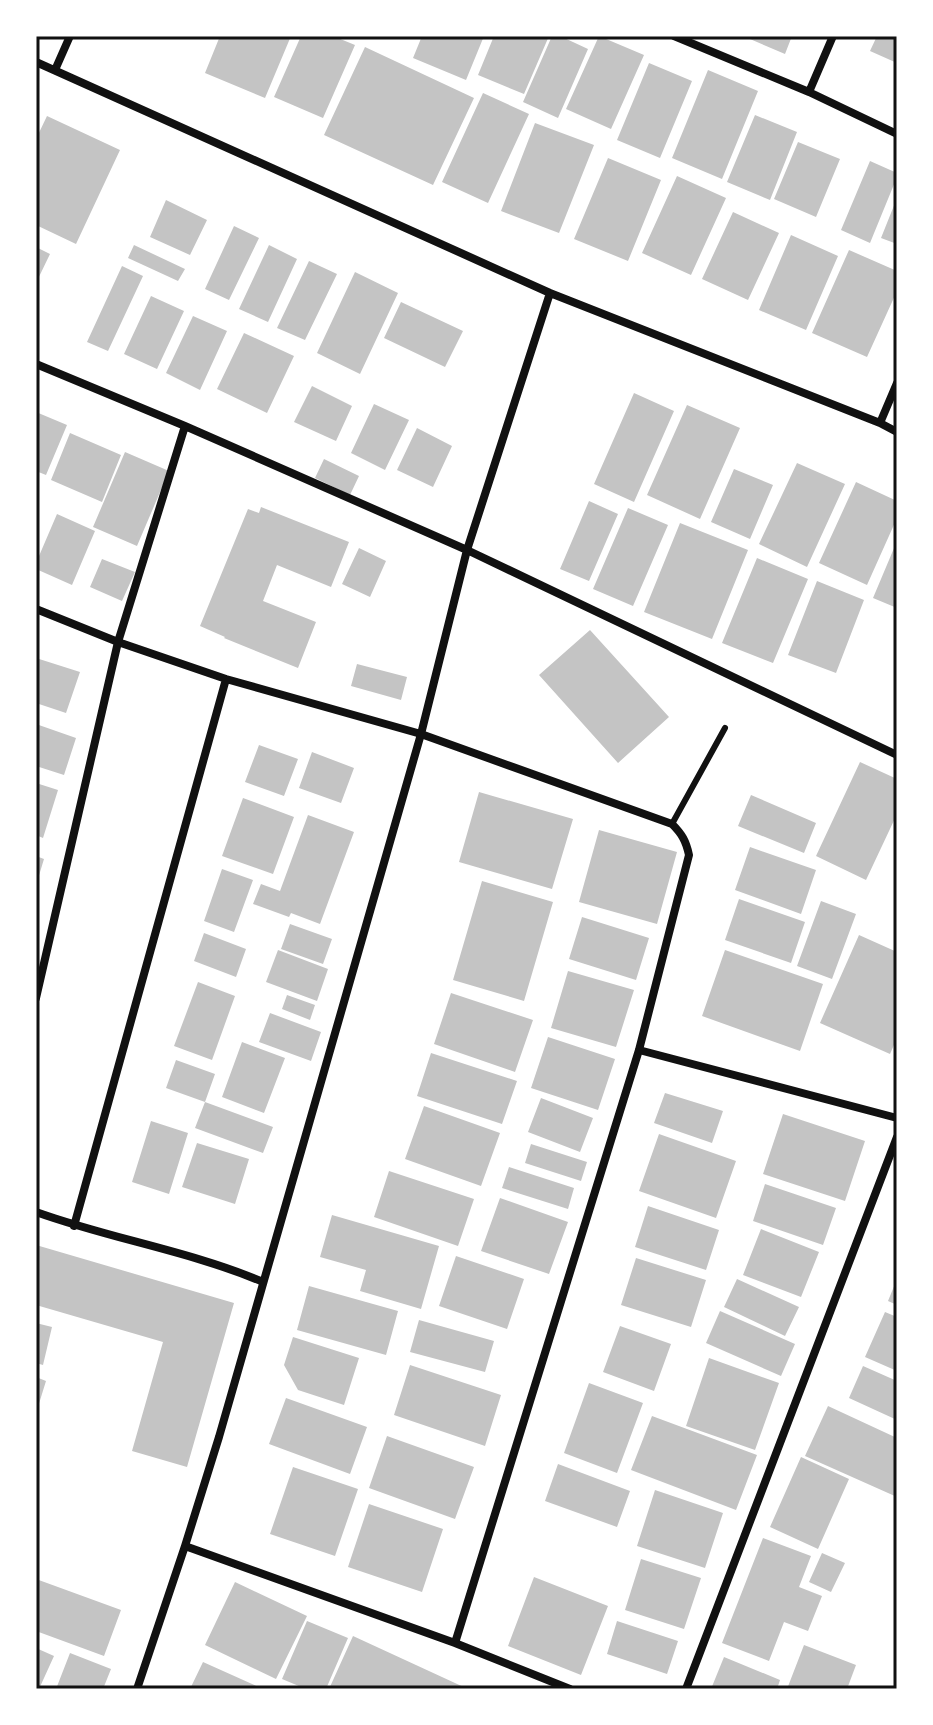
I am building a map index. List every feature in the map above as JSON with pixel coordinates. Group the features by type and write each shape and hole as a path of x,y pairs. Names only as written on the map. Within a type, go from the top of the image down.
{"street":[{"path":"55,70 70,36"},
{"path":"674,36 809,92 897,134"},
{"path":"809,92 833,36"},
{"path":"36,62 550,293 897,432"},
{"path":"137,1689 219,1437 421,734 467,550 550,293"},
{"path":"36,364 467,550 897,755"},
{"path":"880,423 897,383"},
{"path":"36,998 118,642 185,426"},
{"path":"36,609 118,642 226,679 421,734 672,824 687,842 689,855 639,1050 455,1643"},
{"path":"74,1226 226,679"},
{"path":"639,1050 897,1118"},
{"path":"686,1689 897,1137"},
{"path":"36,1212 74,1226 228,1267 263,1282"},
{"path":"185,1546 455,1643 570,1689"}],"lane":[{"path":"672,824 725,728"}],"building":[{"path":"220,36 291,36 265,98 205,73"},
{"path":"301,36 333,36 355,45 323,118 274,97"},
{"path":"422,36 484,36 466,80 413,58"},
{"path":"494,36 549,36 524,94 478,75"},
{"path":"552,36 560,36 588,49 558,118 523,102"},
{"path":"599,36 644,55 611,129 566,109"},
{"path":"743,36 792,36 785,54"},
{"path":"877,36 897,36 897,63 870,51"},
{"path":"365,47 474,98 433,185 324,135"},
{"path":"649,63 692,81 660,158 617,140"},
{"path":"708,70 758,91 722,179 672,158"},
{"path":"483,93 529,114 488,203 442,182"},
{"path":"755,115 797,132 770,200 727,182"},
{"path":"47,116 120,150 76,244 36,225 36,139"},
{"path":"535,123 594,145 559,233 501,211"},
{"path":"798,142 840,159 816,217 774,199"},
{"path":"608,158 661,180 628,261 574,239"},
{"path":"870,161 897,173 897,177 870,243 841,230"},
{"path":"677,176 726,198 691,275 642,253"},
{"path":"897,198 897,244 881,238"},
{"path":"166,200 207,220 190,255 150,237"},
{"path":"733,212 779,233 748,300 702,279"},
{"path":"234,226 259,238 229,300 205,289"},
{"path":"791,235 838,256 806,330 759,310"},
{"path":"134,245 185,269 178,281 128,258"},
{"path":"269,245 297,259 268,322 239,309"},
{"path":"36,247 50,254 36,283"},
{"path":"849,250 897,271 897,291 867,357 812,333"},
{"path":"309,261 337,274 305,340 277,328"},
{"path":"122,266 143,276 108,351 87,342"},
{"path":"355,272 398,293 360,374 317,353"},
{"path":"151,296 184,311 157,369 124,354"},
{"path":"401,302 463,331 445,367 384,338"},
{"path":"193,316 227,331 200,390 166,373"},
{"path":"244,333 294,356 267,413 217,389"},
{"path":"312,386 352,406 336,441 294,422"},
{"path":"634,393 674,411 634,502 594,484"},
{"path":"374,404 409,420 385,470 351,453"},
{"path":"687,405 740,428 700,519 647,495"},
{"path":"36,412 67,425 46,475 36,471"},
{"path":"417,428 452,446 433,487 397,470"},
{"path":"70,433 121,455 102,502 51,480"},
{"path":"125,452 169,471 137,546 93,527"},
{"path":"324,459 359,476 350,495 315,478"},
{"path":"797,463 845,484 807,567 759,544"},
{"path":"734,469 773,485 750,539 711,522"},
{"path":"856,482 897,501 897,518 867,585 819,563"},
{"path":"589,501 618,514 589,581 560,569"},
{"path":"261,507 349,542 331,587 277,565 263,601 316,622 298,668 200,626 248,509 259,513"},
{"path":"628,508 668,525 633,606 593,589"},
{"path":"57,514 95,531 72,585 36,569"},
{"path":"680,523 748,550 712,639 644,612"},
{"path":"897,541 897,608 873,598"},
{"path":"359,548 386,561 370,597 342,584"},
{"path":"757,558 808,579 773,663 722,643"},
{"path":"102,559 135,572 122,601 90,587"},
{"path":"817,581 864,600 836,673 788,655"},
{"path":"590,630 669,717 618,763 539,675"},
{"path":"36,658 80,672 66,713 36,703"},
{"path":"357,664 407,677 401,700 351,686"},
{"path":"36,724 76,738 64,775 36,766"},
{"path":"259,745 298,759 284,796 245,782"},
{"path":"312,752 354,768 341,803 299,788"},
{"path":"860,762 897,779 897,814 866,880 816,856"},
{"path":"36,783 58,790 43,838 36,835"},
{"path":"479,792 573,819 552,889 459,862"},
{"path":"751,795 816,823 804,853 738,826"},
{"path":"243,798 294,817 273,874 222,856"},
{"path":"308,815 354,832 320,924 253,904 261,884 280,891"},
{"path":"599,830 677,852 657,924 579,902"},
{"path":"750,847 816,870 801,914 735,890"},
{"path":"36,856 44,859 37,882 36,882"},
{"path":"222,869 253,880 234,932 204,921"},
{"path":"482,881 553,902 524,1001 453,980"},
{"path":"739,899 805,922 791,963 725,940"},
{"path":"821,901 856,914 832,979 797,966"},
{"path":"582,917 649,938 636,980 569,959"},
{"path":"290,924 332,939 323,964 281,949"},
{"path":"204,933 246,949 236,977 194,961"},
{"path":"859,935 897,952 897,1038 890,1054 820,1023"},
{"path":"278,950 328,969 317,1001 266,982"},
{"path":"725,950 823,984 800,1051 702,1016"},
{"path":"568,971 634,990 616,1047 551,1028"},
{"path":"198,982 235,996 212,1060 174,1046"},
{"path":"451,993 533,1020 515,1072 434,1044"},
{"path":"287,995 315,1005 310,1020 282,1009"},
{"path":"270,1013 321,1032 311,1061 259,1042"},
{"path":"548,1037 615,1059 598,1110 531,1088"},
{"path":"242,1042 285,1058 264,1113 222,1097"},
{"path":"431,1053 517,1081 502,1124 417,1096"},
{"path":"176,1060 215,1074 205,1102 166,1088"},
{"path":"665,1093 723,1111 712,1143 654,1123"},
{"path":"541,1098 593,1118 580,1152 528,1132"},
{"path":"205,1102 273,1127 263,1153 195,1128"},
{"path":"424,1106 500,1133 481,1186 405,1159"},
{"path":"783,1114 865,1141 845,1201 763,1174"},
{"path":"151,1121 188,1133 169,1194 132,1182"},
{"path":"659,1134 736,1161 716,1218 639,1191"},
{"path":"197,1143 249,1159 235,1204 182,1187"},
{"path":"531,1144 587,1162 581,1181 525,1163"},
{"path":"509,1167 574,1188 568,1209 502,1188"},
{"path":"389,1171 474,1199 458,1246 374,1217"},
{"path":"765,1184 836,1208 823,1245 753,1221"},
{"path":"500,1198 568,1222 549,1274 481,1251"},
{"path":"648,1206 719,1230 706,1270 635,1247"},
{"path":"332,1215 439,1246 421,1309 360,1291 366,1270 320,1257"},
{"path":"761,1229 819,1252 801,1297 743,1275"},
{"path":"36,1245 234,1303 187,1467 132,1451 163,1342 36,1305"},
{"path":"456,1256 524,1279 507,1329 439,1306"},
{"path":"636,1258 706,1280 691,1327 621,1305"},
{"path":"737,1279 799,1307 785,1336 724,1307"},
{"path":"897,1279 897,1305 888,1301"},
{"path":"309,1286 398,1311 386,1355 297,1330"},
{"path":"720,1311 795,1344 781,1376 706,1343"},
{"path":"885,1312 897,1317 897,1371 865,1357"},
{"path":"419,1320 494,1341 485,1372 410,1352"},
{"path":"36,1323 52,1327 43,1365 36,1363"},
{"path":"620,1326 671,1344 654,1391 603,1372"},
{"path":"293,1337 359,1358 344,1405 298,1390 284,1365"},
{"path":"709,1358 779,1383 755,1450 686,1426"},
{"path":"410,1365 501,1395 485,1446 394,1415"},
{"path":"863,1366 897,1381 897,1420 849,1398"},
{"path":"36,1377 46,1381 37,1410 36,1410"},
{"path":"589,1383 643,1403 617,1473 564,1453"},
{"path":"286,1398 367,1427 350,1474 269,1444"},
{"path":"828,1406 897,1438 897,1497 805,1456"},
{"path":"652,1416 757,1455 736,1510 631,1470"},
{"path":"387,1436 474,1467 455,1519 369,1488"},
{"path":"801,1457 849,1479 818,1549 770,1527"},
{"path":"558,1464 630,1491 617,1527 545,1501"},
{"path":"293,1467 358,1489 335,1556 270,1534"},
{"path":"655,1490 723,1513 705,1568 637,1546"},
{"path":"369,1504 443,1529 422,1592 348,1567"},
{"path":"763,1538 811,1556 799,1587 822,1596 808,1631 784,1622 769,1661 722,1643"},
{"path":"822,1553 845,1563 831,1592 809,1582"},
{"path":"641,1559 701,1578 684,1629 625,1610"},
{"path":"534,1577 608,1606 581,1675 508,1646"},
{"path":"36,1579 121,1610 104,1656 36,1631"},
{"path":"235,1582 307,1616 276,1679 205,1645"},
{"path":"307,1621 348,1638 326,1689 306,1689 282,1679"},
{"path":"617,1621 678,1641 667,1674 607,1654"},
{"path":"353,1636 468,1689 329,1689"},
{"path":"804,1645 856,1665 847,1689 787,1689"},
{"path":"36,1648 54,1656 39,1689 36,1689"},
{"path":"70,1653 111,1669 103,1689 56,1689"},
{"path":"724,1657 780,1680 777,1689 711,1689"},
{"path":"203,1662 263,1689 190,1689"}]}
